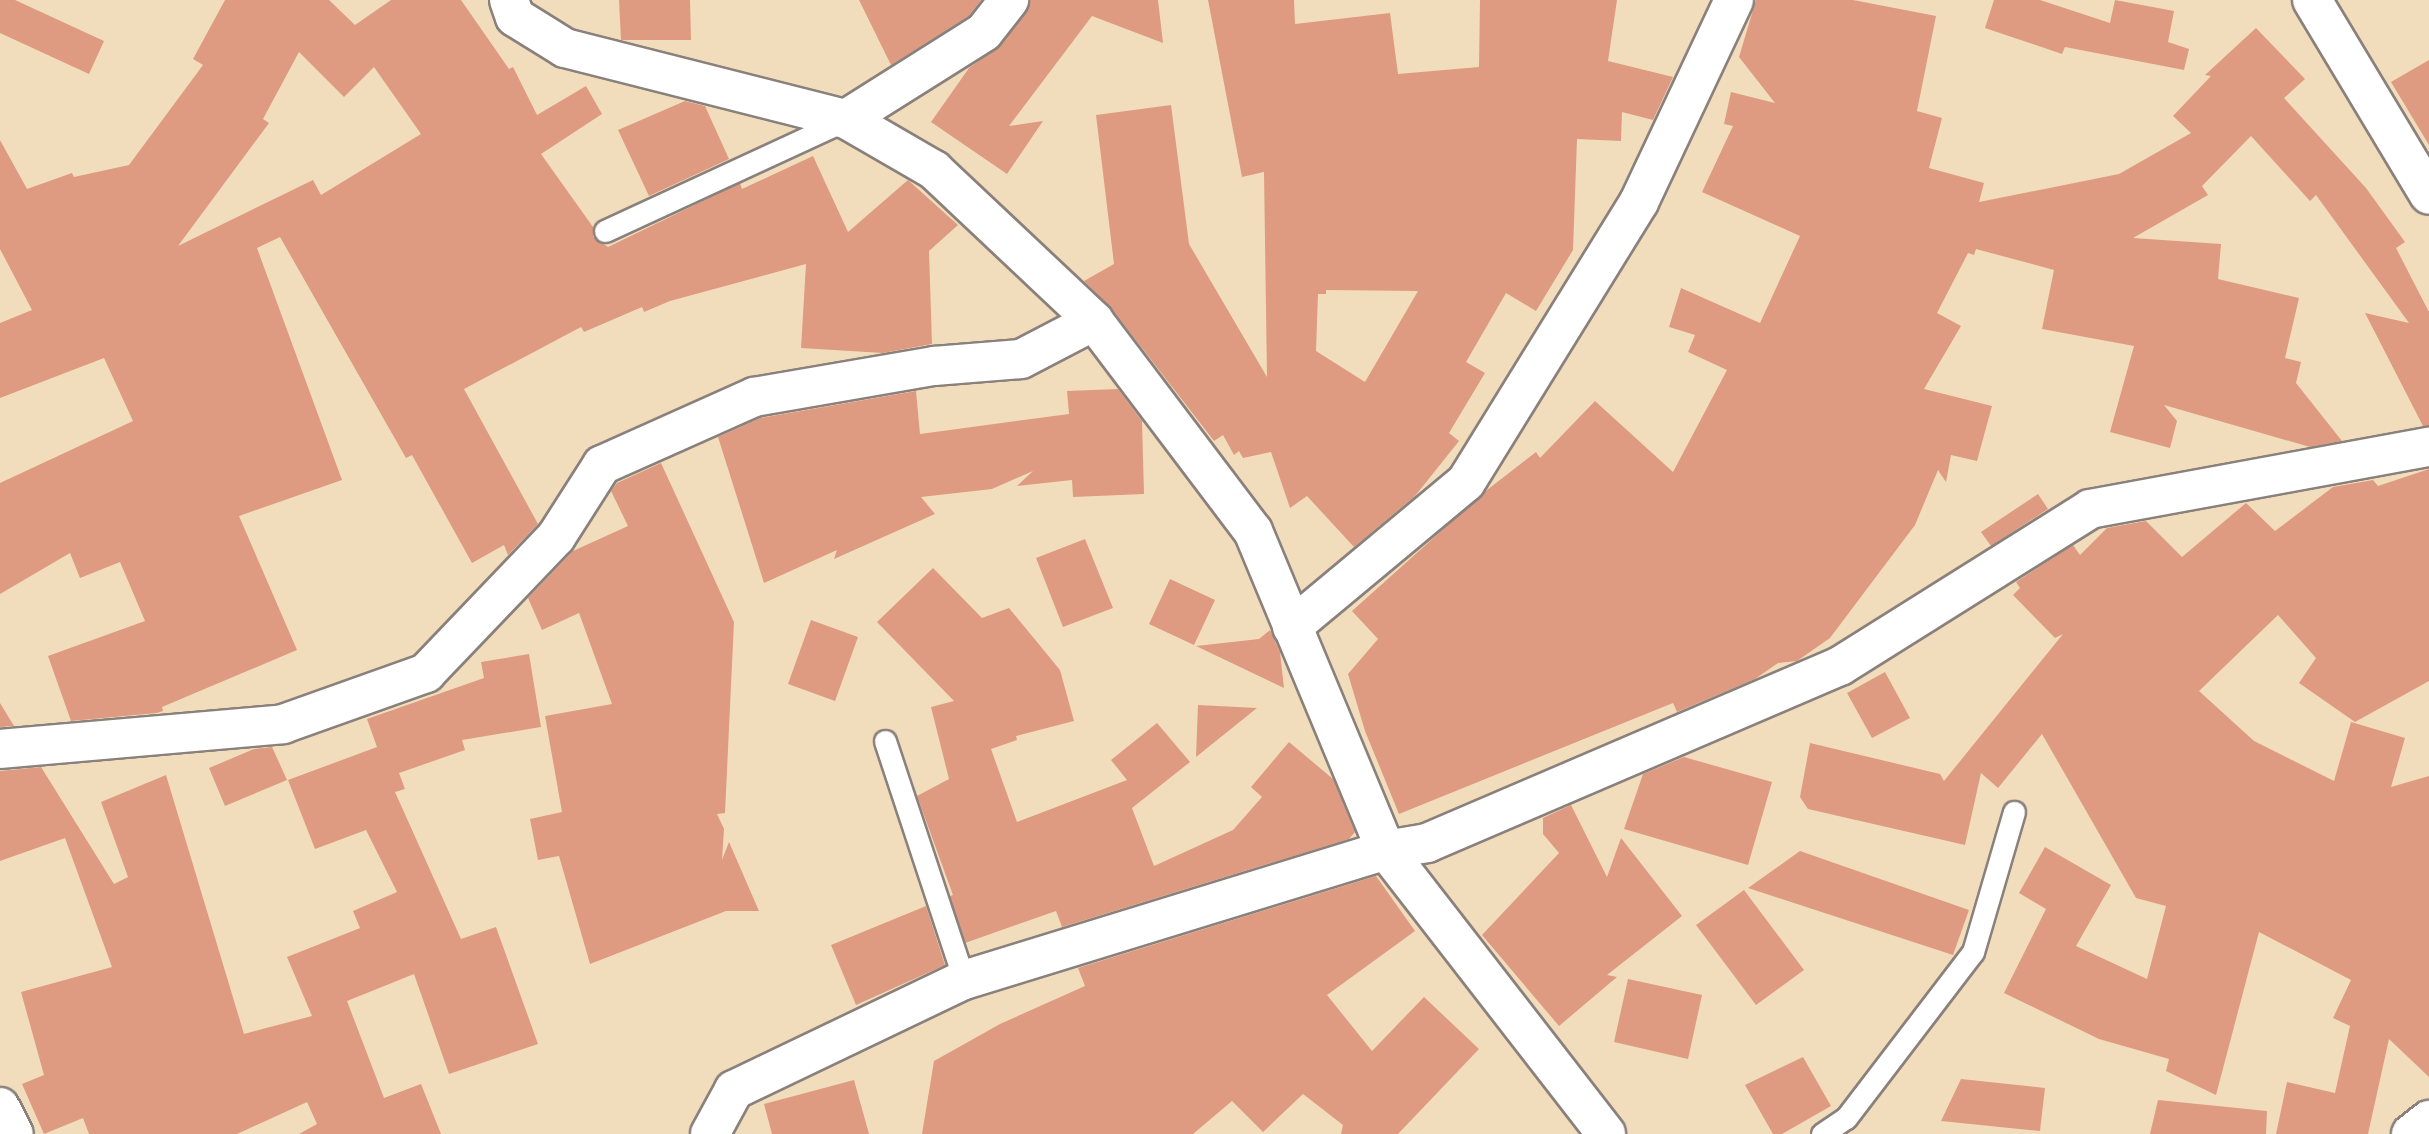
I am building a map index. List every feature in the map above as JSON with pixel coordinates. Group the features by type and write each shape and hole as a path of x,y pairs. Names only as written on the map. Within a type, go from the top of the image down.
{"street":[{"path":"509,0 515,17 565,48 846,119 934,170 1094,321 1253,531 1386,850 1606,1134"},
{"path":"846,119 984,32 1009,0"},
{"path":"1292,627 1466,482 1639,202 1734,0"},
{"path":"2312,0 2429,195"},
{"path":"0,749 283,724 426,673 556,537 602,465 754,397 934,366 1021,359 1094,321"},
{"path":"710,1134 734,1090 964,980 1386,850 1427,843 1840,666 2090,509 2429,447"},
{"path":"0,1107 14,1134"},
{"path":"2410,1134 2429,1120"}],"lane":[{"path":"605,231 846,119"},
{"path":"885,741 964,980"},
{"path":"1822,1134 1846,1118 1973,952 2014,812"}],"building":[{"path":"0,0 15,0 104,41 89,74 0,33"},
{"path":"225,0 329,0 355,25 391,0 461,0 509,69 513,67 537,115 586,86 602,114 541,154 593,227 593,237 608,247 740,183 742,189 813,156 848,232 908,180 958,225 929,251 932,344 883,353 801,348 806,264 670,301 644,312 642,307 584,332 581,327 464,389 538,524 508,555 504,545 472,563 412,455 406,458 280,237 257,248 342,480 239,516 297,650 162,707 163,711 157,713 71,721 48,656 145,621 120,562 80,578 70,553 0,594 0,483 133,421 104,358 0,398 0,323 32,310 0,249 0,140 27,189 72,173 74,177 129,165 203,65 193,59","holes":["299,52 344,97 374,67 421,134 321,195 313,180 178,246 269,123 263,119"]},
{"path":"619,0 690,0 691,40 621,40"},
{"path":"859,0 981,0 969,16 891,65"},
{"path":"1030,0 1158,0 1163,43 1092,16 1009,126 1043,121 1007,174 931,122 969,68 1001,45 1026,13"},
{"path":"1208,0 1294,0 1295,24 1390,13 1398,74 1479,67 1480,0 1617,0 1608,61 1673,77 1653,120 1622,112 1621,141 1577,139 1573,250 1536,311 1506,293 1466,362 1485,373 1449,433 1459,441 1415,496 1354,547 1307,496 1290,508 1271,452 1243,458 1239,451 1234,455 1223,435 1214,441 1111,308 1084,281 1114,264 1096,115 1171,105 1189,244 1267,377 1264,172 1242,177","holes":["1326,290 1418,291 1365,382 1316,351 1318,294 1326,294"]},
{"path":"1756,0 1853,0 1936,16 1917,111 1942,118 1929,168 1984,183 1979,202 2119,174 2191,133 2173,116 2211,76 2205,75 2256,28 2305,79 2284,98 2366,188 2405,242 2396,248 2429,312 2429,426 2423,426 2365,313 2409,323 2316,195 2310,201 2251,136 2202,186 2208,195 2133,238 2221,244 2218,279 2299,298 2285,358 2301,362 2296,383 2342,441 2310,447 2164,405 2177,421 2170,448 2110,432 2134,346 2042,329 2054,270 1976,249 1974,255 1968,253 1937,313 1961,326 1924,389 1992,406 1977,461 1951,455 1946,482 1938,470 1915,525 1830,638 1797,661 1778,663 1755,679 1677,712 1673,703 1399,814 1365,731 1348,674 1378,639 1352,611 1487,490 1536,452 1540,458 1595,401 1673,472 1727,370 1688,352 1695,335 1669,327 1681,288 1760,323 1800,236 1702,192 1733,126 1724,124 1731,92 1775,103 1739,57"},
{"path":"1994,0 2040,0 2110,23 2115,0 2174,11 2168,42 2189,49 2184,70 2065,47 2062,54 1985,28"},
{"path":"2429,60 2429,145 2391,82"},
{"path":"685,101 705,106 729,159 649,196 618,130"},
{"path":"1118,389 1142,421 1144,494 1073,497 1072,480 1017,486 1033,471 992,489 921,497 935,514 834,559 837,550 764,583 718,437 760,418 916,391 920,434 1069,414 1067,391"},
{"path":"661,463 734,622 725,813 717,814 724,829 722,860 729,842 759,911 726,911 590,964 559,856 538,860 530,819 562,812 545,716 612,704 579,613 542,630 528,598 573,551 628,526 611,491 617,483"},
{"path":"2429,469 2429,681 2355,722 2299,683 2316,658 2278,615 2199,691 2254,741 2334,781 2351,722 2405,738 2391,787 2429,776 2429,1077 2389,1039 2368,1134 2276,1134 2287,1082 2335,1093 2350,1026 2333,1018 2351,980 2259,932 2216,1095 2166,1071 2169,1059 2099,1039 2004,993 2046,909 2019,893 2045,847 2111,885 2076,946 2147,979 2166,906 2136,898 2042,734 1998,788 1981,773 1965,845 1808,809 1800,797 1810,743 1940,774 1944,781 2063,634 2055,638 2013,595 2020,588 2016,582 2073,545 2080,555 2107,528 2146,521 2182,557 2246,503 2275,531 2333,487 2373,480 2378,486"},
{"path":"2038,494 2048,509 1991,546 1981,532"},
{"path":"1085,539 1113,608 1063,627 1036,558"},
{"path":"933,568 982,618 1009,608 1060,670 1074,721 1016,736 1017,740 991,749 1017,822 1127,780 1111,760 1157,723 1190,762 1132,808 1154,866 1233,830 1262,797 1251,787 1289,742 1333,779 1355,832 1349,839 1062,927 1056,911 965,943 950,896 953,895 917,796 949,779 931,707 954,701 877,622"},
{"path":"1170,579 1215,600 1194,645 1149,624"},
{"path":"811,620 858,637 835,701 788,684"},
{"path":"1270,630 1280,652 1284,688 1196,646 1259,639"},
{"path":"529,654 541,727 462,740 465,750 399,773 405,789 395,792 461,939 496,927 538,1044 449,1074 414,974 347,1001 384,1098 421,1084 441,1134 299,1134 317,1124 307,1102 237,1134 89,1134 83,1118 44,1134 22,1084 44,1075 21,992 112,967 65,838 0,861 0,771 41,767 114,884 128,877 101,802 166,775 244,1034 312,1016 287,957 360,928 353,911 397,892 366,830 315,849 288,780 377,747 367,719 484,678 481,662"},
{"path":"1885,672 1910,718 1872,738 1847,693"},
{"path":"0,703 14,726 0,727"},
{"path":"1198,705 1257,708 1196,757"},
{"path":"272,747 287,780 225,806 209,768 254,749"},
{"path":"1684,757 1772,782 1748,865 1624,829 1643,774"},
{"path":"1571,805 1607,877 1621,838 1682,916 1607,975 1617,977 1559,1026 1482,935 1559,853 1543,834 1543,818"},
{"path":"1800,851 1969,910 1953,955 1748,888"},
{"path":"1376,876 1415,931 1327,995 1372,1051 1424,997 1479,1049 1398,1134 1341,1134 1343,1125 1303,1094 1263,1132 1232,1101 1193,1134 922,1134 934,1061 1000,1024 1085,986 1078,968"},
{"path":"1744,890 1804,970 1756,1005 1696,925"},
{"path":"926,906 945,965 856,1005 831,945"},
{"path":"1628,979 1702,995 1688,1059 1614,1042"},
{"path":"1803,1057 1831,1106 1782,1134 1773,1134 1745,1085"},
{"path":"1961,1079 2045,1088 2040,1131 1941,1121"},
{"path":"854,1080 869,1134 772,1134 764,1104"},
{"path":"2158,1100 2267,1111 2266,1134 2150,1134"}]}
